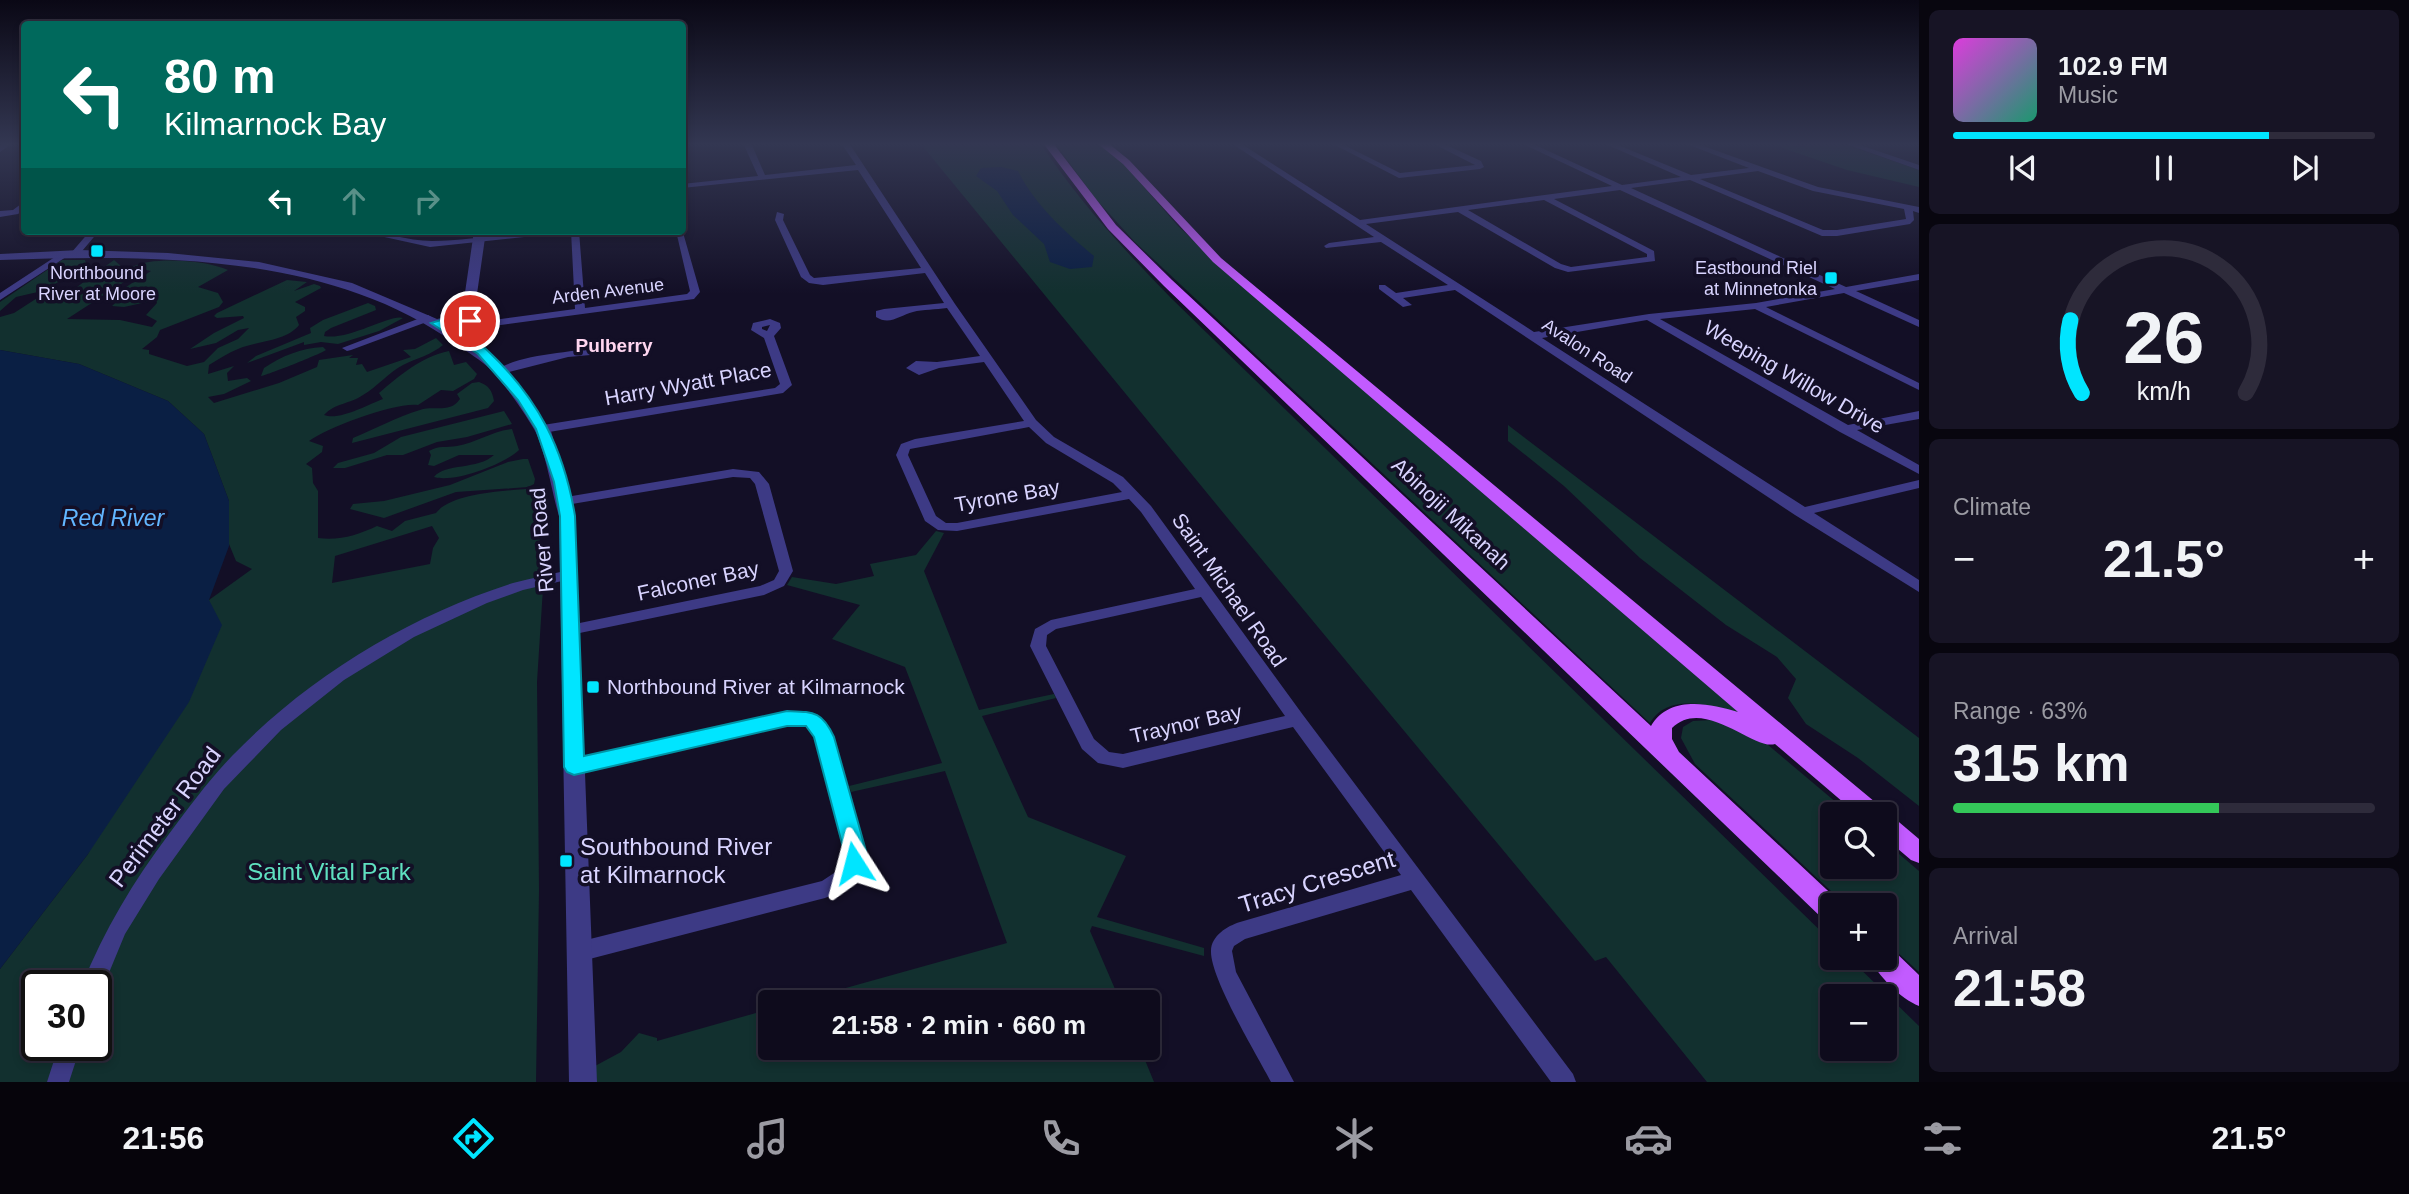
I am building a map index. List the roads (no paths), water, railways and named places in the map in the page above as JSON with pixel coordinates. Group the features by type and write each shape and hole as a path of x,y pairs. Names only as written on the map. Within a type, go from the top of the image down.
{"main road":[{"name":"Abinojii Mikanah","path":"1086,193 1112,227 1168,283 1820,900"},
{"name":"Abinojii Mikanah","path":"1155,193 1217,260 1859,802"},
{"path":"1675,762 1662,742 1659,731 1669,718 1690,712 1727,717 1766,736 1846,802"},
{"path":"1897,834 1919,853"},
{"path":"1897,845 1919,862"},
{"path":"1895,970 1919,993"}],"street":[{"name":"Saint Michael Road","path":"878,193 950,305 1032,423 1050,440 1109,473 1133,494 1565,1082"},
{"name":"Avalon Road","path":"1312,193 1919,587"},
{"path":"1356,222 1572,193"},
{"path":"1637,193 1919,324"},
{"path":"1727,193 1822,233 1843,233 1907,222 1910,220 1908,208"},
{"path":"1835,193 1919,210"},
{"path":"1459,209 1558,266 1571,270 1652,259 1651,253 1545,197"},
{"path":"0,214 15,212 21,208"},
{"path":"780,214 779,220 806,277 812,281 927,270"},
{"path":"0,297 69,255 91,235"},
{"path":"348,348 433,320 468,315 479,235 423,244 380,235"},
{"path":"575,235 580,312"},
{"name":"Arden Avenue","path":"468,315 472,324 479,325 685,299 694,294 681,235"},
{"path":"1329,246 1382,239"},
{"name":"River Road","path":"0,257 177,257 285,271 373,294 433,320 471,343 501,371 523,398 543,429 556,461 566,501 583,1082"},
{"path":"1532,336 1649,317 1756,306 1919,277"},
{"path":"1382,287 1407,305"},
{"path":"1395,296 1457,287"},
{"path":"906,311 950,305"},
{"path":"1756,306 1919,387"},
{"name":"Weeping Willow Drive","path":"1649,317 1919,471"},
{"name":"Harry Wyatt Place","path":"543,429 779,391 786,381 769,336"},
{"path":"501,371 539,359 607,348"},
{"path":"937,365 987,358"},
{"path":"1844,429 1919,415"},
{"name":"Tyrone Bay","path":"1032,423 905,447 902,455 930,518 943,527 957,527 1133,494"},
{"name":"Falconer Bay","path":"566,501 733,473 751,473 760,479 786,571 779,583 765,590 570,630"},
{"path":"1800,512 1919,484"},
{"name":"Perimeter Road","path":"99,970 118,927 149,876 215,789 248,751 314,694 371,656 428,625 518,587 570,575"},
{"name":"Traynor Bay","path":"1203,592 1051,625 1040,633 1038,646 1088,744 1104,758 1123,761 1297,720"},
{"path":"574,767 787,718 811,719 824,737 855,851 854,863 848,875 825,889 578,952"},
{"name":"Tracy Crescent","path":"1283,1082 1226,974 1221,950 1227,939 1240,931 1415,880"},
{"path":"58,1082 65,1061"}],"water":[{"path":"999,193 1032,193 1062,228 1094,256 1092,267 1070,269 1050,262 1044,244 1013,215"},
{"name":"Red River","path":"0,350 79,364 168,401 204,434 229,501 229,546 209,600 222,625 189,702 88,854 0,969"}],"place":[{"name":"Northbound River at Moore","path":"97,251"},
{"name":"Eastbound Riel at Minnetonka","path":"1831,278"},
{"name":"Northbound River at Kilmarnock","path":"593,687"},
{"name":"Southbound River at Kilmarnock","path":"566,861"}],"district":[{"name":"Pulberry","path":"614,345"}],"park label":[{"name":"Saint Vital Park","path":"329,872"}]}
